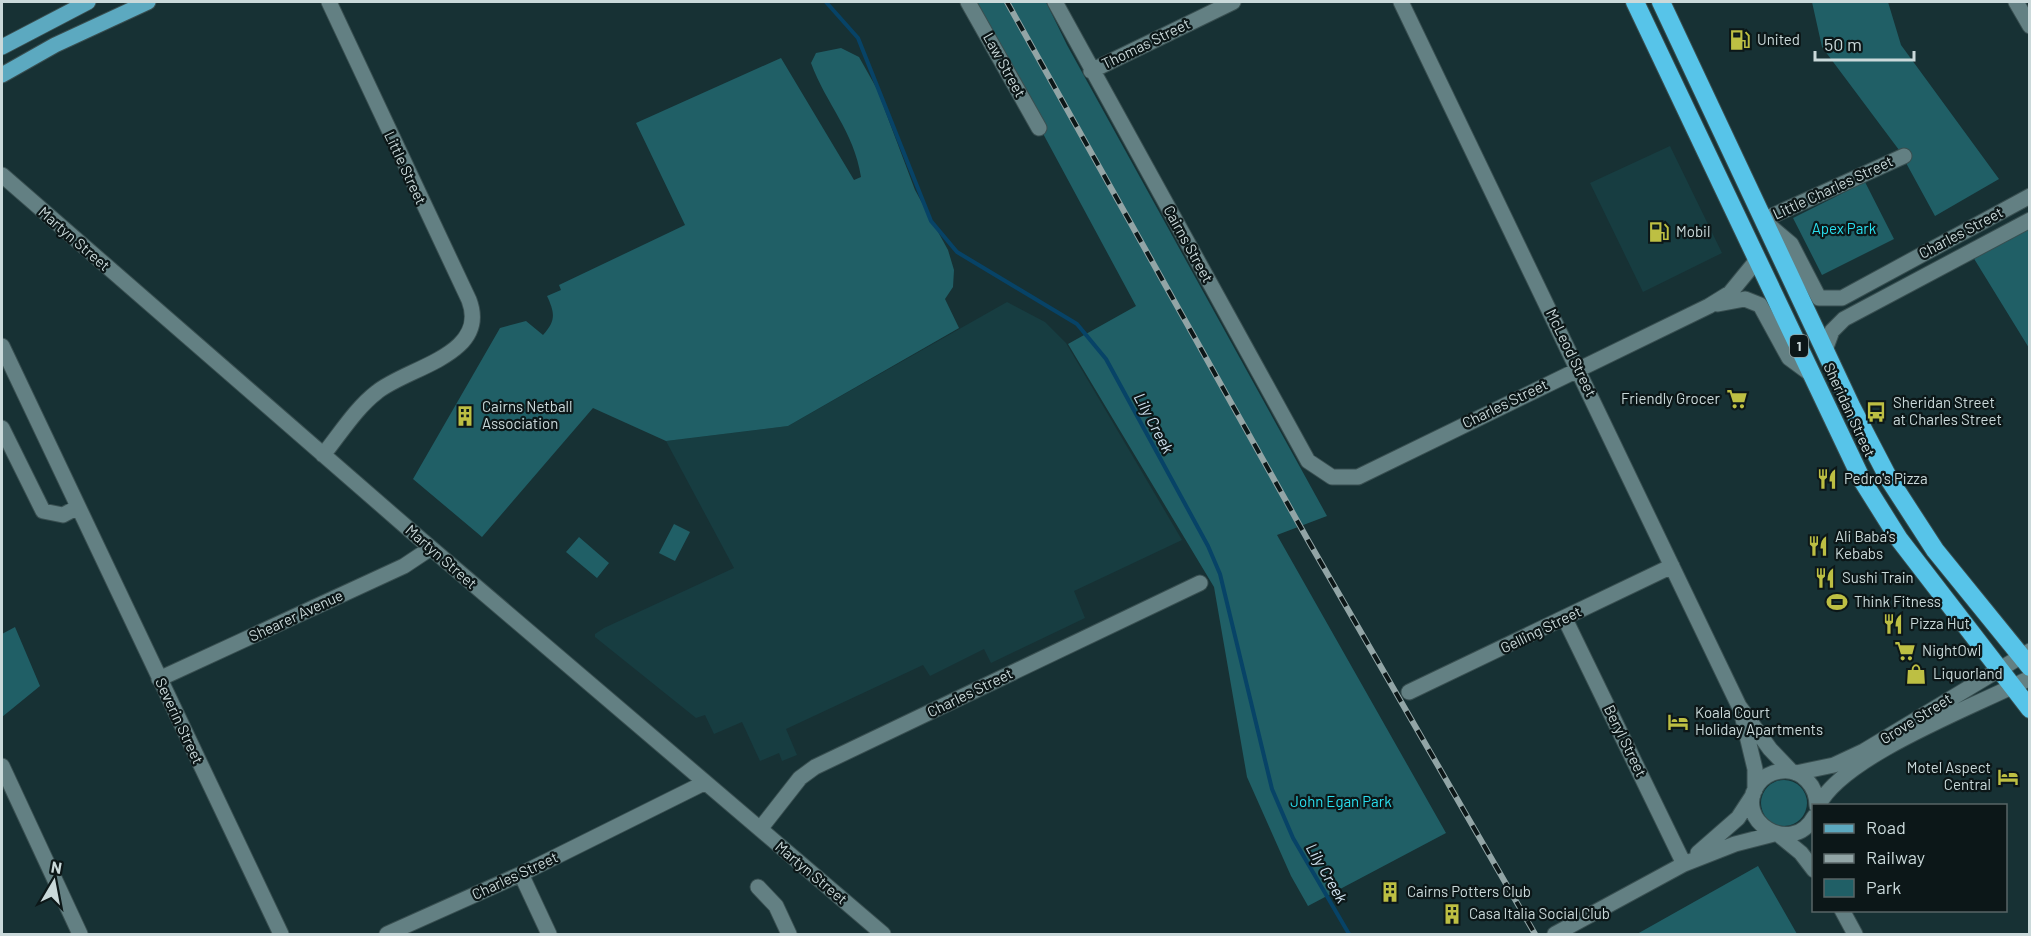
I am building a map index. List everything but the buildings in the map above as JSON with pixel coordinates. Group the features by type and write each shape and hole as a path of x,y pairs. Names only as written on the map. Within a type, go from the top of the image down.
{"highway":[{"name":"Sheridan Street","path":"1635,2 1847,452 1899,539 1999,668 2022,682 2030,709"},
{"name":"Sheridan Street","path":"1661,2 1863,429 1908,510 1935,550 2027,658"}],"main road":[{"path":"2,47 88,2"},
{"path":"2,75 55,45 148,2"}],"street":[{"name":"Little Street","path":"323,455 375,393 389,383 455,350 468,334 472,316 469,300 329,2"},
{"name":"Law Street","path":"968,2 1039,128"},
{"name":"Cairns Street","path":"1054,2 1308,461 1332,477"},
{"name":"Thomas Street","path":"1091,70 1233,2"},
{"name":"McLeod Street","path":"1401,2 1739,706 1770,749 1793,772 1812,786 1817,804"},
{"path":"2016,2 2030,26"},
{"name":"Little Charles Street","path":"1763,220 1904,156"},
{"name":"Martyn Street","path":"2,176 431,548 883,934"},
{"name":"Charles Street","path":"1763,220 1791,244 1819,298 1842,298 2030,196"},
{"name":"Charles Street","path":"1825,350 1837,324 2030,220"},
{"name":"Charles Street","path":"1332,477 1358,477 1709,306 1730,293 1757,260"},
{"path":"1856,289 1866,307"},
{"name":"Charles Street","path":"1709,306 1745,299 1760,305 1789,358 1813,376"},
{"name":"Severin Street","path":"2,346 280,934"},
{"path":"2,428 43,511 63,515 78,507"},
{"name":"Shearer Avenue","path":"159,679 405,566 431,548"},
{"name":"Gelling Street","path":"1409,692 1672,566"},
{"name":"Charles Street","path":"760,829 800,778 815,767 1200,583"},
{"name":"Beryl Street","path":"1565,619 1684,864"},
{"name":"Grove Street","path":"1754,792 1770,774 1827,768 1851,758 1999,668 2027,658"},
{"name":"Grove Street","path":"1819,804 1830,789 1853,769 1973,703 2022,682"},
{"name":"McLeod Street","path":"1739,706 1752,755 1753,811 1757,820 1777,834"},
{"path":"2,766 80,934"},
{"name":"Charles Street","path":"387,934 521,874 705,783"},
{"path":"1684,864 1730,826 1754,792"},
{"path":"1555,934 1684,864 1735,844 1800,831 1812,819"},
{"path":"1777,834 1801,853 1812,867"},
{"path":"521,874 549,934"},
{"path":"758,888 776,906 789,934"},
{"path":"1843,912 1855,934"}],"shaded area":[{"path":"1670,146 1722,253 1643,292 1590,183"},
{"path":"1007,302 1045,322 1066,343 1182,540 1074,591 1085,618 991,663 984,649 930,676 923,665 786,729 797,755 782,761 779,753 760,761 742,722 714,734 705,715 696,718 595,637 595,634 604,628 734,568 666,441 788,426"}],"green space":[{"name":"John Egan Park","path":"972,2 1046,2 1067,45 1327,516 1277,535 1446,833 1308,906 1291,876 1247,777 1214,587 1068,344 1136,306"},
{"path":"1812,2 1888,2 1901,45 1999,179 1935,216 1899,150 1822,47"},
{"path":"841,48 859,57 877,89 915,190 948,250 954,270 953,287 945,299 959,328 788,426 666,441 593,408 482,537 413,479 500,328 526,321 543,335 553,317 547,296 561,290 559,285 685,225 636,123 781,58 854,180 861,177 846,132 811,63 816,53"},
{"name":"Apex Park","path":"1865,182 1894,239 1822,275 1793,218"},
{"path":"2029,229 2029,348 1973,257"},
{"path":"674,524 690,532 675,561 659,553"},
{"path":"579,537 609,563 597,578 566,552"},
{"path":"15,627 40,686 2,717 2,634"},
{"path":"1784,780 1793,781 1801,786 1806,794 1806,812 1801,820 1793,825 1784,826 1775,825 1767,820 1762,812 1761,803 1762,794 1767,786 1775,781"},
{"path":"1758,866 1797,934 1637,934"}],"waterway":[{"name":"Lily Creek","path":"826,2 858,38 931,221 957,252 1077,324 1106,359 1208,546 1220,574 1272,789 1293,838 1349,934"}],"railway":[{"path":"1007,2 1309,542 1535,934"}],"place":[{"name":"United","path":"1740,40"},
{"name":"Mobil","path":"1659,232"},
{"name":"Friendly Grocer","path":"1737,399"},
{"name":"Sheridan Street at Charles Street","path":"1876,412"},
{"name":"Cairns Netball Association","path":"465,416"},
{"name":"Pedro's Pizza","path":"1827,479"},
{"name":"Ali Baba's Kebabs","path":"1818,546"},
{"name":"Sushi Train","path":"1825,578"},
{"name":"Think Fitness","path":"1837,602"},
{"name":"Pizza Hut","path":"1893,624"},
{"name":"NightOwl","path":"1905,651"},
{"name":"Liquorland","path":"1916,674"},
{"name":"Koala Court Holiday Apartments","path":"1678,722"},
{"name":"Motel Aspect Central","path":"2008,777"},
{"name":"Cairns Potters Club","path":"1390,892"},
{"name":"Casa Italia Social Club","path":"1452,914"}]}
